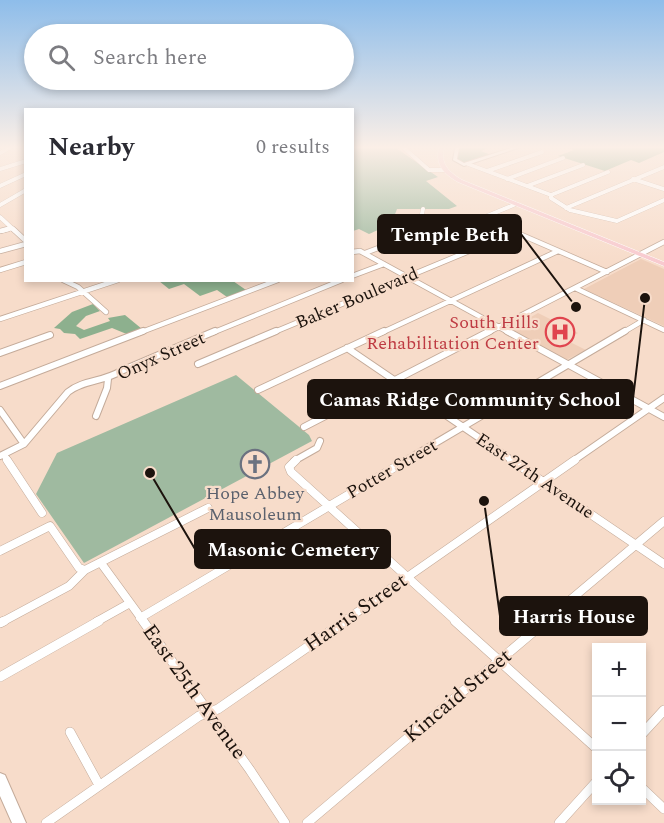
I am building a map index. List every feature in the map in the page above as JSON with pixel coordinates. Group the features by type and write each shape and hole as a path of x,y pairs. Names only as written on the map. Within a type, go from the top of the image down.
{"main road":[{"path":"473,186 664,264"}],"street":[{"path":"528,186 551,195 572,186"},
{"path":"566,208 615,186"},
{"path":"0,206 24,191"},
{"path":"551,195 552,200 566,208 617,221 664,200"},
{"path":"516,204 482,218 607,272"},
{"path":"365,253 409,234 421,223 423,209"},
{"path":"0,217 24,240"},
{"path":"0,231 12,228"},
{"name":"Baker Boulevard","path":"198,364 515,232"},
{"path":"304,427 664,242"},
{"path":"0,251 24,243"},
{"path":"258,390 558,251"},
{"path":"354,252 365,253 664,417"},
{"path":"0,270 24,263"},
{"path":"354,275 384,264"},
{"path":"66,282 83,292 106,312"},
{"path":"1,317 112,282"},
{"path":"0,386 273,282"},
{"name":"Onyx Street","path":"2,456 24,444 70,390 80,385 108,379 170,350 337,282"},
{"path":"575,288 664,330"},
{"name":"Potter Street","path":"140,618 644,320"},
{"path":"0,352 50,335"},
{"name":"East 27th Avenue","path":"347,348 664,564"},
{"path":"96,416 109,384 108,379"},
{"name":"Harris Street","path":"46,823 200,716 218,709 664,398"},
{"path":"0,410 24,444"},
{"path":"320,441 317,448 293,461 289,467 329,506 592,743"},
{"path":"2,456 42,513"},
{"path":"0,623 69,586 85,570 208,508"},
{"name":"Kincaid Street","path":"307,823 664,521"},
{"path":"0,551 50,526 78,567 85,570"},
{"name":"East 25th Avenue","path":"101,563 285,823"},
{"path":"0,677 130,603"},
{"path":"646,730 664,710"},
{"path":"70,732 99,785"},
{"path":"0,780 19,823"},
{"path":"559,823 592,787"},
{"path":"646,792 664,809"}],"shaded area":[{"path":"641,259 664,269 664,326 584,289"},
{"path":"538,313 578,333 566,340 586,350 566,360 510,329"}],"green space":[{"path":"354,186 433,186 457,206 449,209 397,209 390,222 379,230 369,234 359,229 354,231"},
{"path":"160,282 234,282 246,290 227,297 217,290 200,296 184,284 169,289"},
{"path":"93,304 100,311 86,316 76,326 84,330 110,321 108,318 125,315 142,329 129,335 112,328 80,339 75,334 64,333 54,328 72,312"},
{"path":"236,375 309,435 312,441 84,563 36,494 57,453"}],"place":[{"name":"Camas Ridge Community School","path":"645,298"},
{"name":"Temple Beth","path":"576,307"},
{"name":"South Hills Rehabilitation Center","path":"560,332"},
{"name":"Hope Abbey Mausoleum","path":"255,464"},
{"name":"Masonic Cemetery","path":"150,473"},
{"name":"Harris House","path":"484,501"}]}
